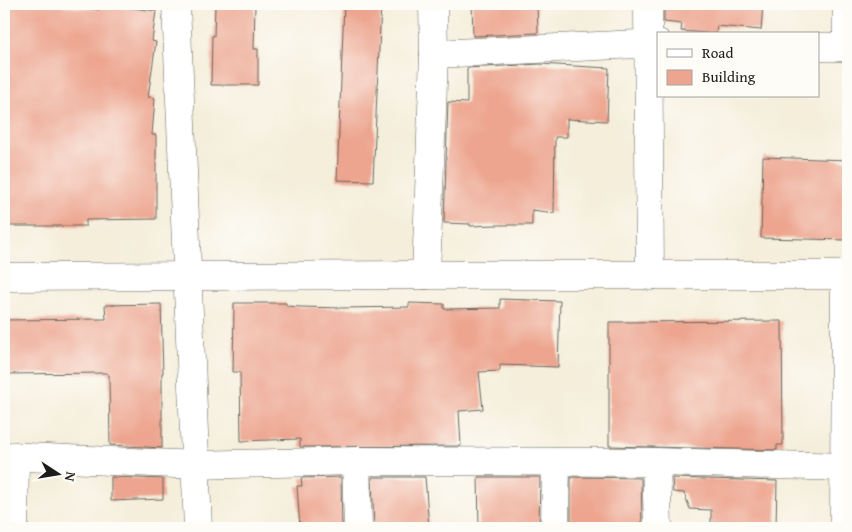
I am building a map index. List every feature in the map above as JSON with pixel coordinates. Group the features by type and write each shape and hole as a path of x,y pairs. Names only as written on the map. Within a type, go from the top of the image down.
{"street":[{"path":"176,4 198,528"},
{"path":"426,275 434,4"},
{"path":"648,4 653,42 650,276"},
{"path":"820,46 847,47 847,4"},
{"path":"434,54 653,42"},
{"path":"4,277 847,275 844,528"},
{"path":"14,528 9,456 196,465 356,461 656,462 846,466"},
{"path":"356,461 358,528"},
{"path":"555,528 556,462"},
{"path":"656,462 658,528"}],"building":[{"path":"4,4 44,4 99,10 100,4 156,11 152,41 156,42 148,97 155,98 152,135 156,135 156,219 86,220 86,226 4,226"},
{"path":"215,4 255,4 254,49 258,49 258,85 211,85"},
{"path":"344,4 381,4 373,181 337,180"},
{"path":"472,4 537,4 538,33 473,36"},
{"path":"664,4 763,4 761,30 717,26 716,32 693,32 681,31 682,24 664,22"},
{"path":"540,64 609,68 607,121 567,119 567,137 555,137 554,213 532,210 532,225 470,226 470,224 444,223 448,102 467,103 467,68"},
{"path":"763,157 848,160 848,240 761,238"},
{"path":"500,299 560,301 558,367 500,365 500,371 479,372 483,409 459,411 461,446 300,447 300,439 241,441 240,372 233,372 234,303 286,303 286,306 342,308 409,307 409,303 444,304 444,309 500,308"},
{"path":"161,304 163,373 162,448 110,445 109,375 107,373 4,374 4,320 106,319 105,305"},
{"path":"782,321 783,445 777,445 777,450 609,446 609,322"},
{"path":"111,477 163,479 163,499 111,501"},
{"path":"341,477 342,528 300,528 297,486 302,486 301,478"},
{"path":"372,477 425,477 429,528 374,528"},
{"path":"478,477 540,477 539,528 479,528"},
{"path":"571,477 641,478 642,528 571,528"},
{"path":"672,478 777,481 776,528 711,528 711,510 690,509 684,493 673,492"}]}
